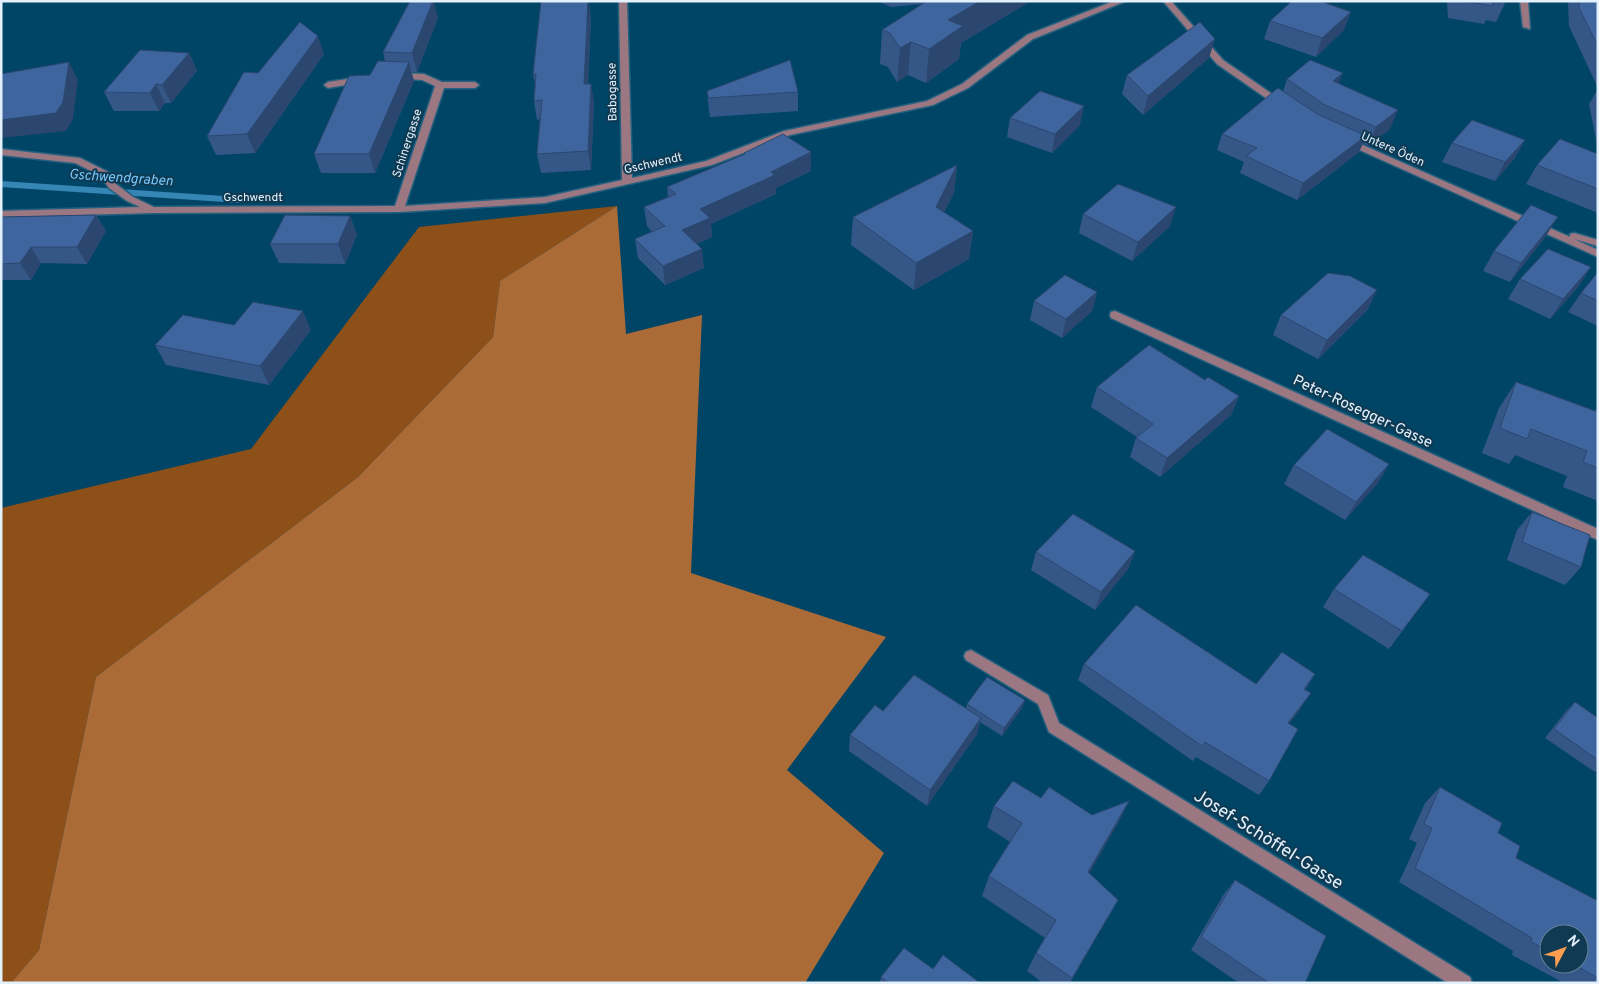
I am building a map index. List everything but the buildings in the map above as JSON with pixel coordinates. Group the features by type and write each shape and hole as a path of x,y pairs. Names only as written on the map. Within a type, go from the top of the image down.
{"street":[{"name":"Babogasse","path":"623,1 627,182"},
{"name":"Gschwendt","path":"1,214 154,210 399,209 545,200 709,163 787,133 930,103 965,86 1030,37 1082,15 1122,1"},
{"path":"1167,1 1220,62 1291,111"},
{"path":"1524,1 1527,27"},
{"path":"387,75 424,77 440,85 475,85"},
{"path":"328,85 347,84 370,77"},
{"name":"Schinergasse","path":"399,209 440,85"},
{"name":"Untere Öden","path":"1341,139 1598,254"},
{"name":"Gschwendt","path":"1,152 77,160 105,174 112,186 130,199 154,210"},
{"name":"Untere Öden","path":"1531,224 1598,243"},
{"name":"Peter-Rosegger-Gasse","path":"1115,315 1598,535"},
{"name":"Josef-Schöffel-Gasse","path":"971,656 1043,700 1054,727 1464,983"}],"shaded area":[{"path":"617,206 500,281 493,337 358,477 96,677 39,950 11,983 1,983 1,508 251,449 419,227"},
{"path":"617,206 626,334 702,315 691,573 886,637 787,770 884,853 805,983 11,983 39,950 96,677 358,477 493,337 500,281"}],"waterway":[{"name":"Gschwendgraben","path":"1,184 239,200"}]}
